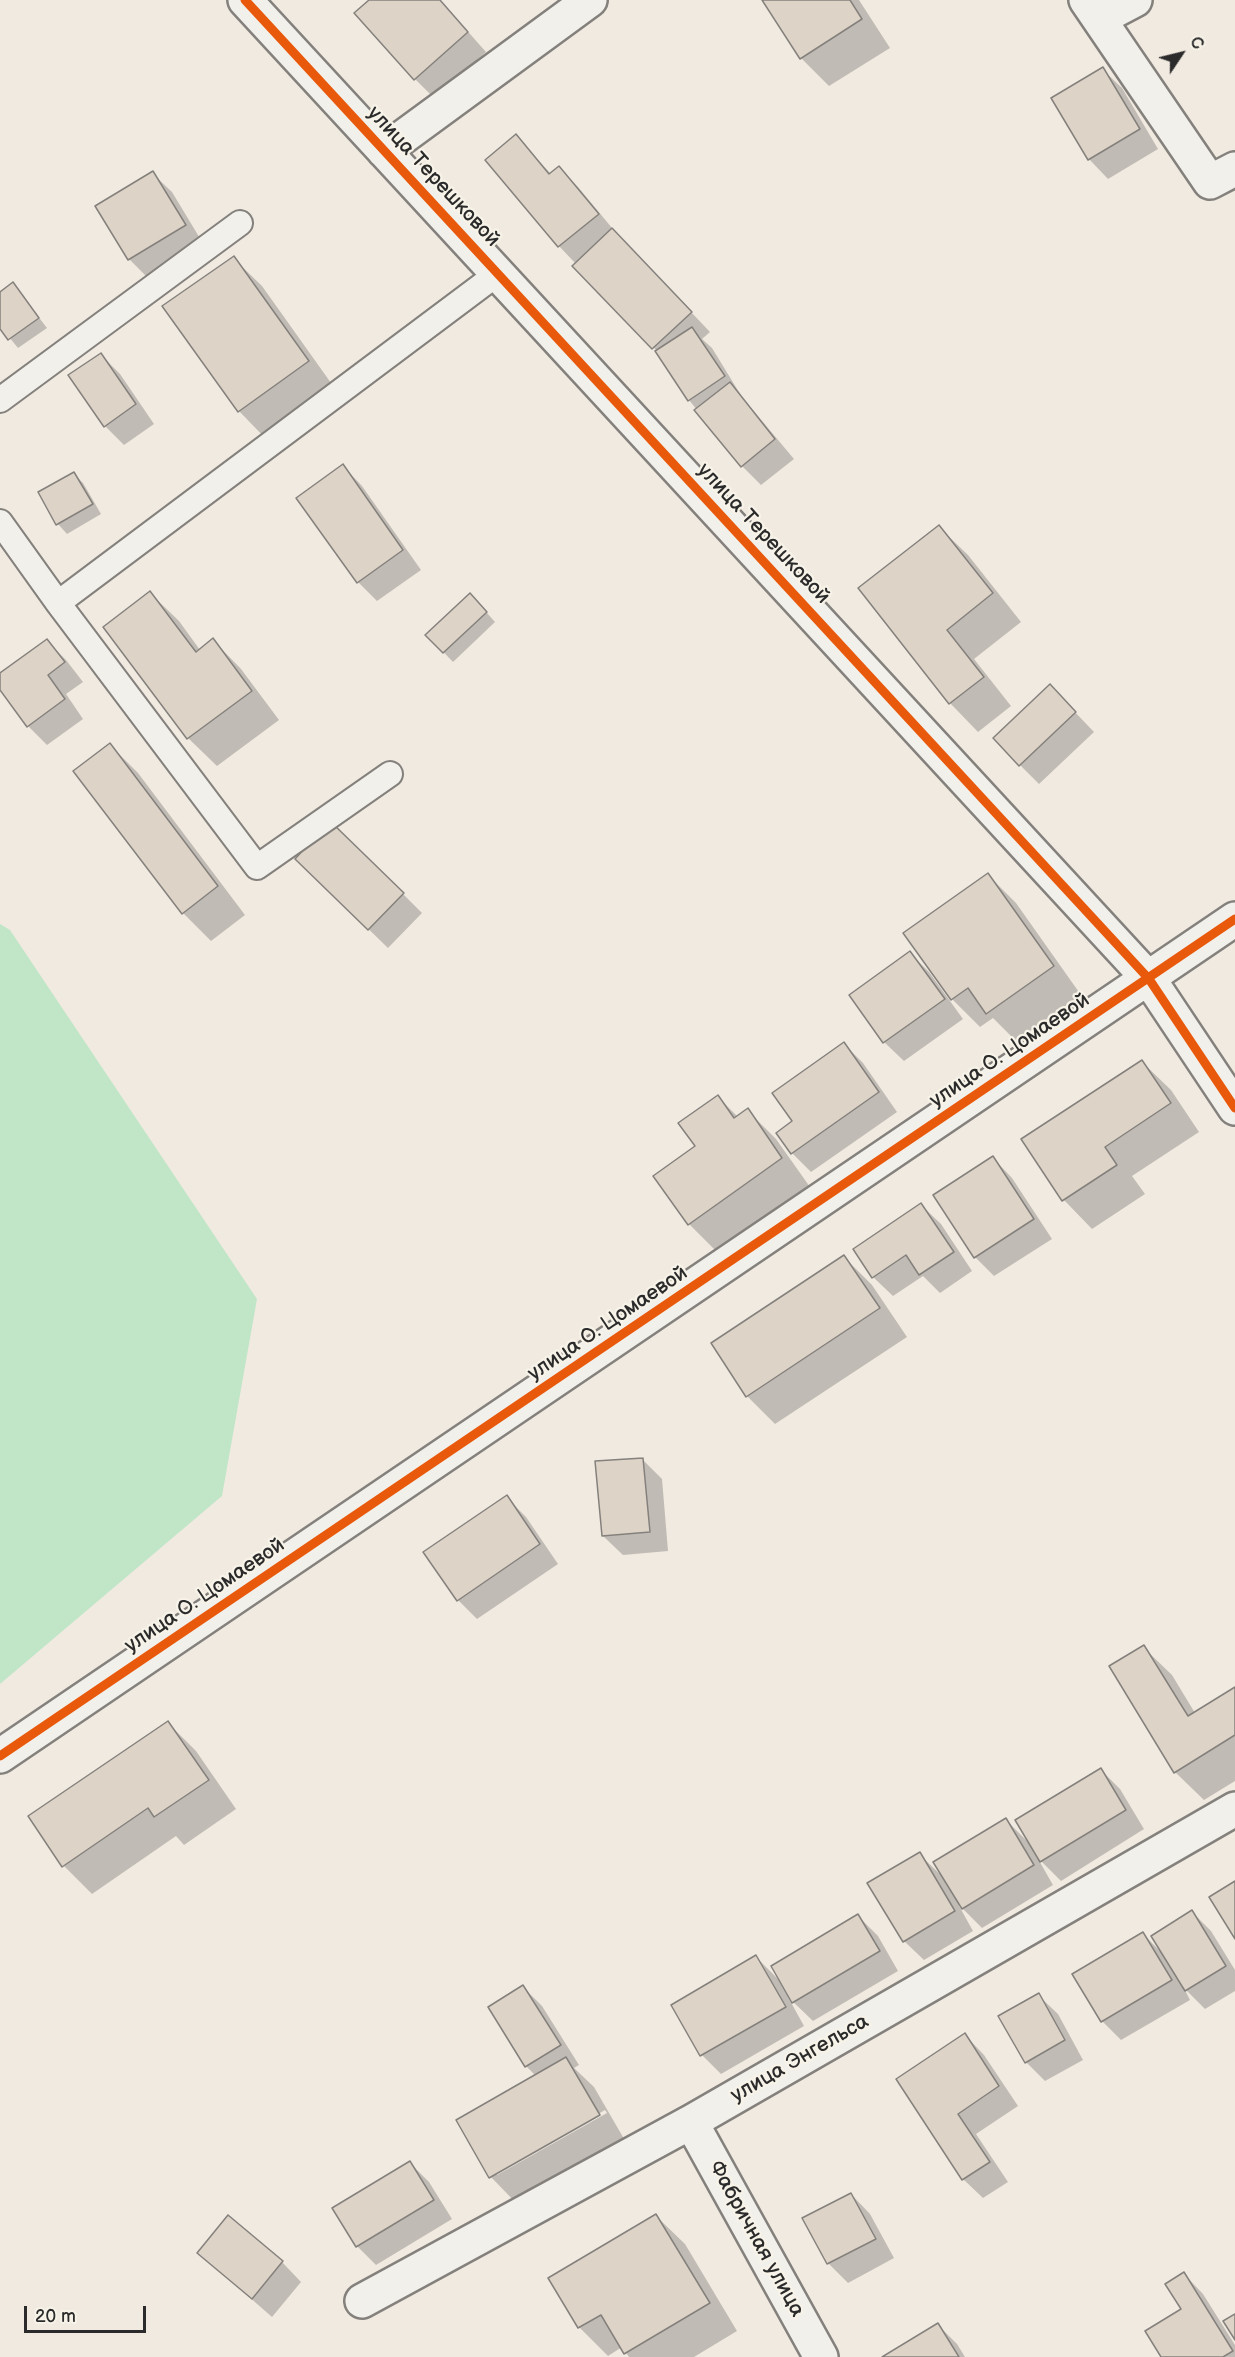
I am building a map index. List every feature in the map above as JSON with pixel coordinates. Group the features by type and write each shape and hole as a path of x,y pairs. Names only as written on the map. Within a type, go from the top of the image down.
{"street":[{"name":"улица Терешковой","path":"245,0 1149,979 1235,1108"},
{"path":"384,151 590,0"},
{"path":"1135,0 1092,10 1210,182 1235,169"},
{"name":"улица О. Цомаевой","path":"0,1756 1235,919"},
{"name":"улица Энгельса","path":"362,2301 691,2122 1235,1809"},
{"name":"Фабричная улица","path":"691,2122 821,2357"}],"lane":[{"path":"0,400 240,223"},
{"path":"58,603 497,273"},
{"path":"0,522 58,603 257,867 390,774"}],"green space":[{"path":"0,924 10,930 257,1299 222,1496 0,1684"}],"building":[{"path":"369,0 440,0 468,32 414,80 354,13"},
{"path":"762,0 850,0 862,19 800,59"},
{"path":"1103,67 1140,129 1088,160 1051,98"},
{"path":"516,134 549,174 559,166 599,214 558,247 485,160"},
{"path":"153,171 186,225 128,260 95,206"},
{"path":"612,228 692,312 652,349 572,266"},
{"path":"234,256 309,361 238,412 162,306"},
{"path":"13,282 39,318 8,340 0,329 0,292"},
{"path":"692,327 725,376 688,401 655,351"},
{"path":"101,353 136,404 104,427 68,375"},
{"path":"730,382 775,439 741,467 694,410"},
{"path":"343,464 403,550 357,583 296,498"},
{"path":"74,472 93,504 56,525 38,492"},
{"path":"939,525 993,593 947,630 984,677 949,704 858,588"},
{"path":"150,591 196,652 213,638 252,691 187,739 103,627"},
{"path":"470,593 487,612 443,653 425,635"},
{"path":"47,639 65,662 48,675 65,699 27,727 0,690 0,673"},
{"path":"1050,684 1076,712 1019,766 993,738"},
{"path":"110,743 218,886 182,914 73,771"},
{"path":"330,821 404,893 368,930 295,859"},
{"path":"988,873 1054,966 986,1014 968,988 951,1000 903,933"},
{"path":"910,951 945,999 883,1043 849,995"},
{"path":"844,1042 879,1092 791,1154 776,1133 792,1121 772,1093"},
{"path":"1142,1060 1171,1103 1105,1147 1117,1165 1062,1201 1021,1139"},
{"path":"718,1095 734,1118 748,1108 782,1158 688,1225 653,1176 695,1146 678,1123"},
{"path":"993,1156 1034,1219 974,1258 933,1195"},
{"path":"921,1203 954,1252 919,1275 906,1255 872,1278 853,1249"},
{"path":"844,1255 880,1308 746,1397 711,1343"},
{"path":"643,1458 650,1532 602,1536 595,1461"},
{"path":"507,1495 540,1544 457,1601 423,1552"},
{"path":"1144,1645 1188,1716 1235,1687 1235,1735 1174,1773 1109,1666"},
{"path":"168,1721 209,1780 154,1817 148,1808 62,1867 28,1816"},
{"path":"1101,1768 1126,1810 1040,1862 1015,1820"},
{"path":"1006,1818 1034,1865 962,1909 933,1862"},
{"path":"920,1852 955,1911 903,1942 867,1883"},
{"path":"1235,1881 1235,1939 1209,1897"},
{"path":"1192,1910 1226,1966 1185,1991 1151,1936"},
{"path":"858,1914 880,1951 792,2003 771,1966"},
{"path":"1143,1932 1172,1980 1101,2022 1072,1974"},
{"path":"756,1955 786,2007 700,2056 671,2005"},
{"path":"523,1985 561,2045 525,2067 488,2007"},
{"path":"1039,1993 1065,2040 1025,2063 998,2016"},
{"path":"965,2033 999,2086 958,2114 990,2162 962,2180 896,2079"},
{"path":"566,2057 600,2115 489,2178 456,2120"},
{"path":"410,2161 434,2200 356,2247 332,2208"},
{"path":"851,2193 876,2239 827,2264 802,2218"},
{"path":"656,2214 710,2303 624,2354 601,2315 578,2328 548,2278"},
{"path":"228,2215 283,2261 252,2299 197,2253"},
{"path":"1184,2272 1233,2351 1223,2357 1161,2357 1145,2331 1181,2309 1165,2284"},
{"path":"1235,2314 1235,2340 1223,2321"},
{"path":"938,2323 959,2357 882,2357"}],"cycle path":[{"path":"245,0 1149,979 1235,1108"},
{"path":"0,1756 1235,919"}]}
